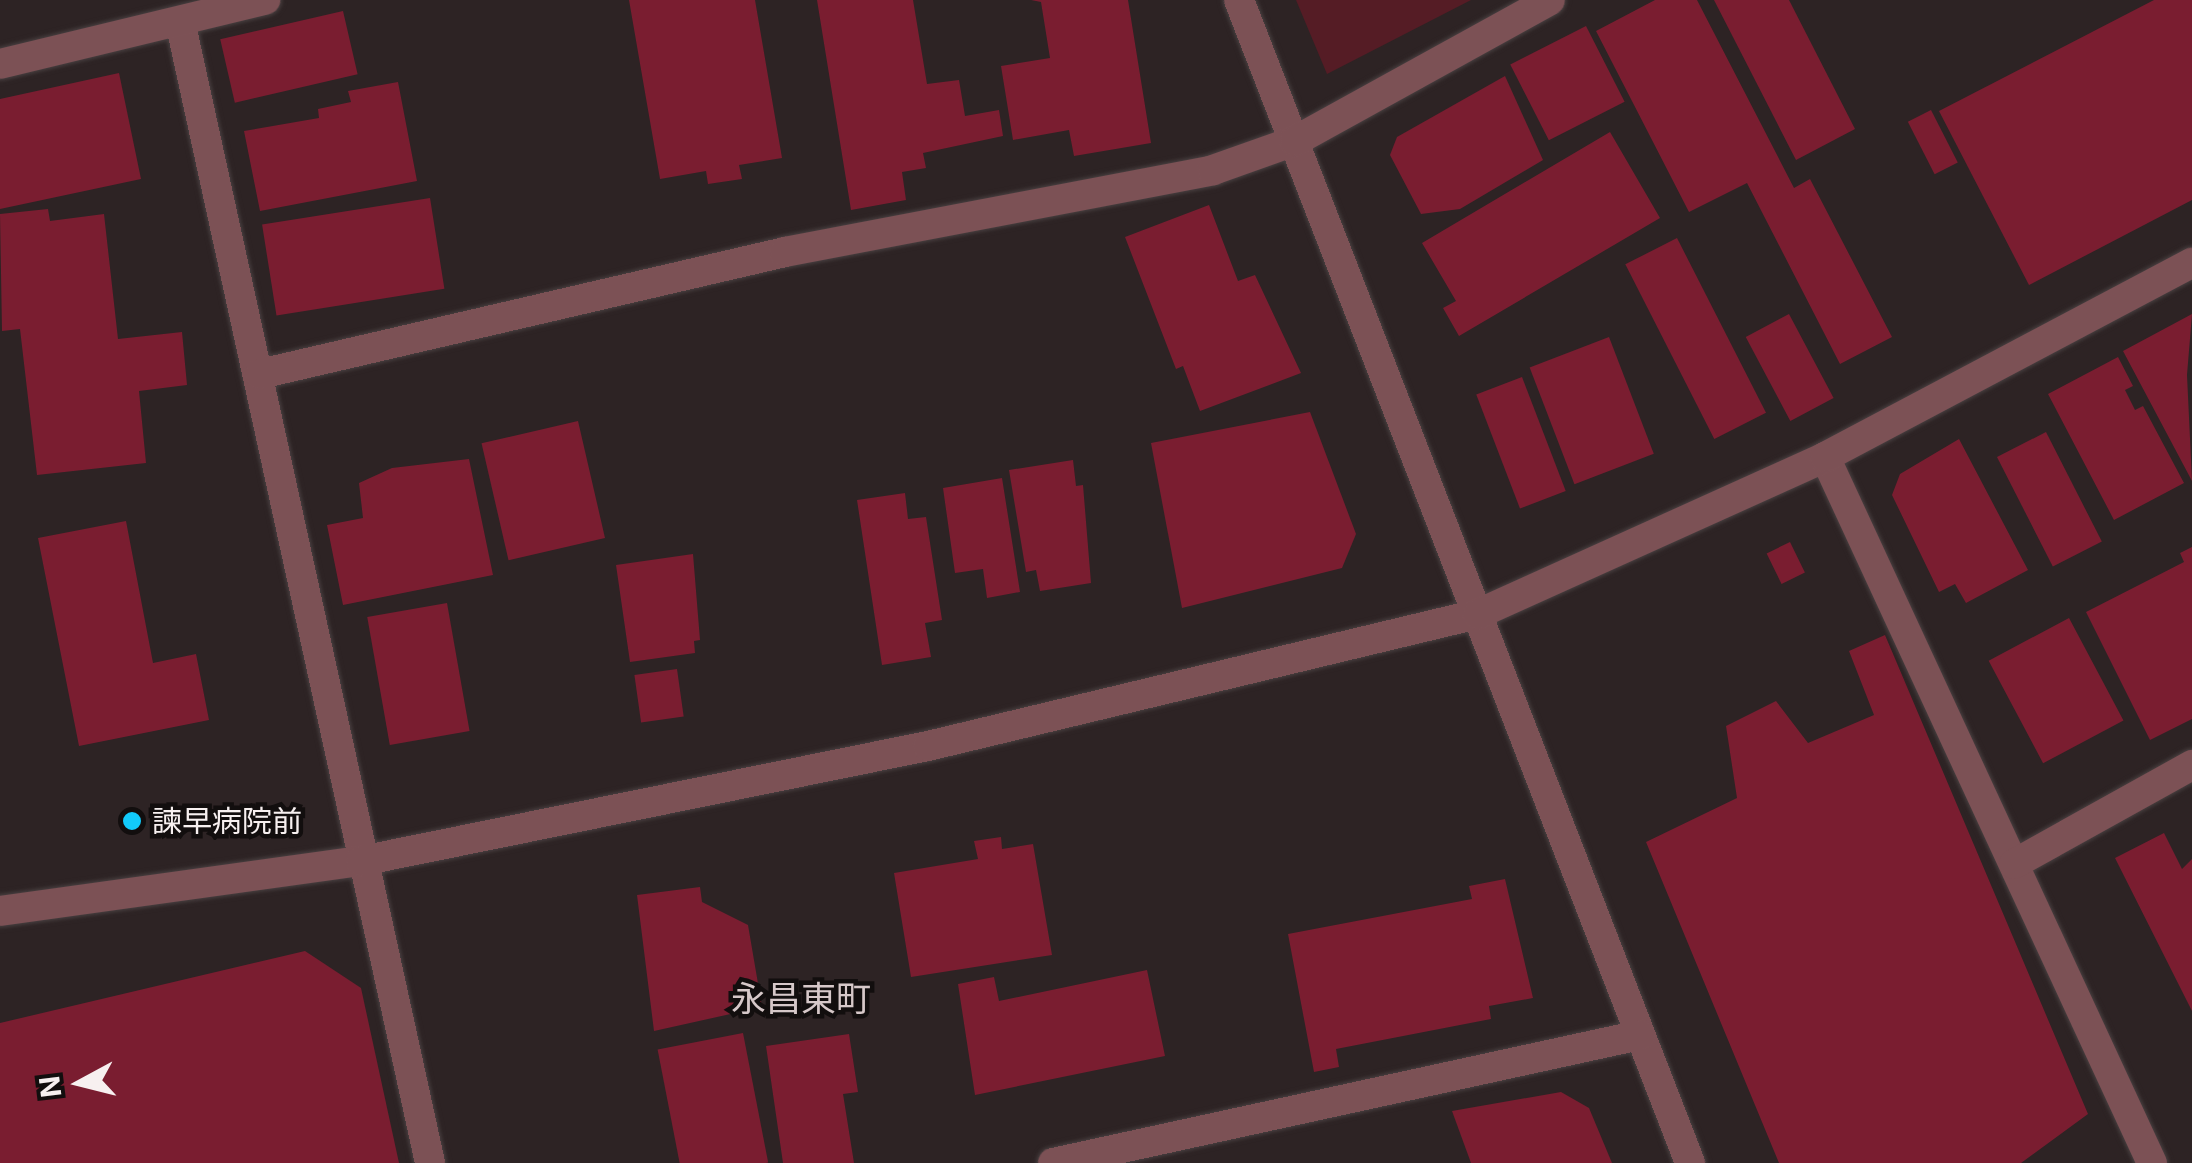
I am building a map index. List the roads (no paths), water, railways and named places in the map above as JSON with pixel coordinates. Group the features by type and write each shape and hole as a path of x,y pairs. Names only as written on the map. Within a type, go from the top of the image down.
{"street":[{"path":"0,64 265,0"},
{"path":"1238,0 1690,1163"},
{"path":"260,374 785,252 1213,170 1295,141 1550,0"},
{"path":"180,22 260,374 360,860 430,1163"},
{"path":"0,911 360,860 928,746 1478,614 1825,457 2192,263"},
{"path":"1825,457 2152,1163"},
{"path":"2014,864 2192,765"},
{"path":"1054,1163 1640,1034"}],"place":[{"name":"諫早病院前","path":"132,821"}],"district":[{"name":"永昌東町","path":"801,998"}]}
